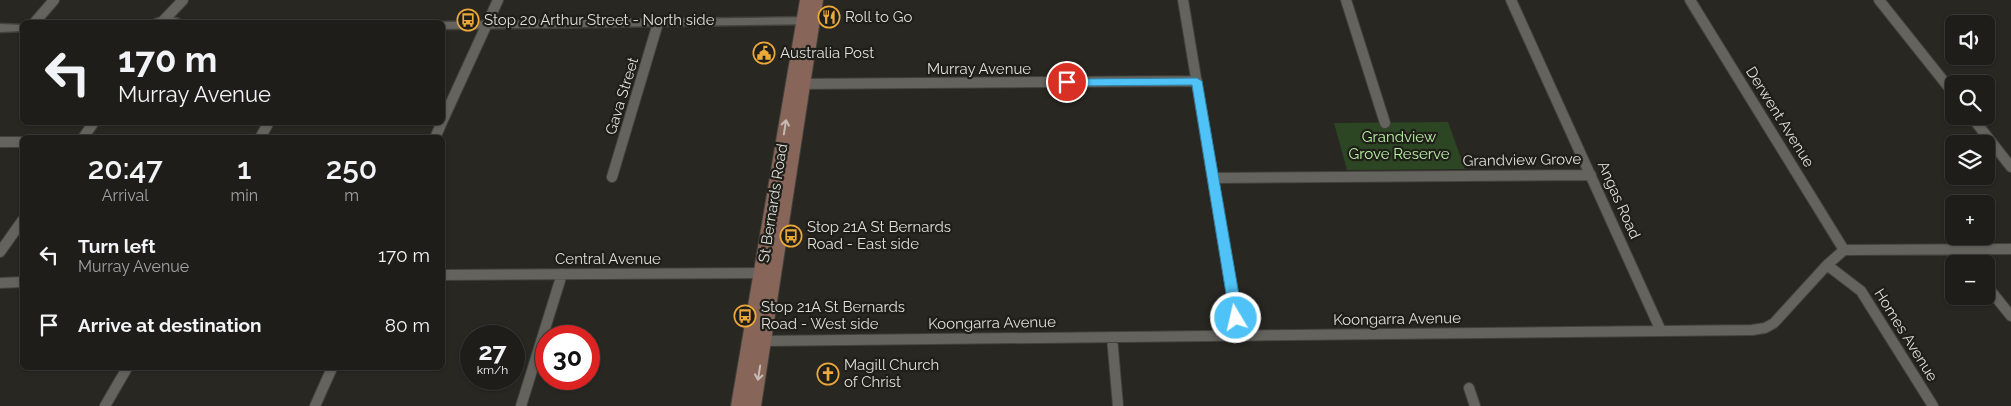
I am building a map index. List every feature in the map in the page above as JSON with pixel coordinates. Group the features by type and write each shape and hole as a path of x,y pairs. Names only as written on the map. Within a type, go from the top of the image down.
{"main road":[{"name":"St Bernards Road","path":"806,0 808,21"},
{"name":"St Bernards Road","path":"753,406 757,341 808,21 816,0"},
{"name":"St Bernards Road","path":"739,406 757,341"}],"street":[{"path":"38,20 54,0"},
{"path":"445,115 498,0"},
{"path":"1183,0 1240,336"},
{"path":"1346,0 1386,123"},
{"name":"Angas Road","path":"1511,0 1661,330"},
{"name":"Derwent Avenue","path":"1690,0 1844,250"},
{"path":"1879,0 1945,83"},
{"path":"169,20 182,1"},
{"path":"445,24 808,21"},
{"name":"Gava Street","path":"612,177 658,22"},
{"path":"0,28 20,28"},
{"name":"Murray Avenue","path":"798,84 1197,81"},
{"path":"1978,125 2011,167"},
{"path":"0,142 20,142"},
{"name":"Grandview Grove","path":"1213,178 1591,174"},
{"path":"0,252 20,224"},
{"path":"1961,249 1965,255"},
{"path":"1844,250 2011,249"},
{"name":"Koongarra Avenue","path":"757,341 1752,330 1765,328 1774,323 1827,265 1844,250"},
{"name":"Homes Avenue","path":"1827,265 1861,291 1933,406"},
{"name":"Central Avenue","path":"445,275 768,273"},
{"path":"521,406 562,274"},
{"path":"0,283 20,282"},
{"path":"1995,296 2011,316"},
{"path":"1112,337 1118,406"},
{"path":"105,406 126,370"},
{"path":"315,406 331,370"},
{"path":"1469,388 1475,406"}],"green space":[{"name":"Grandview Grove Reserve","path":"1448,122 1465,169 1347,170 1334,123"}],"place":[{"name":"Roll to Go","path":"829,17"},
{"name":"Stop 20 Arthur Street - North side","path":"468,20"},
{"name":"Australia Post","path":"764,53"},
{"name":"Stop 21A St Bernards Road - East side","path":"791,236"},
{"name":"Stop 21A St Bernards Road - West side","path":"745,316"},
{"name":"Magill Church of Christ","path":"828,374"}],"route":[{"path":"1067,82 1197,81 1236,318"}]}
